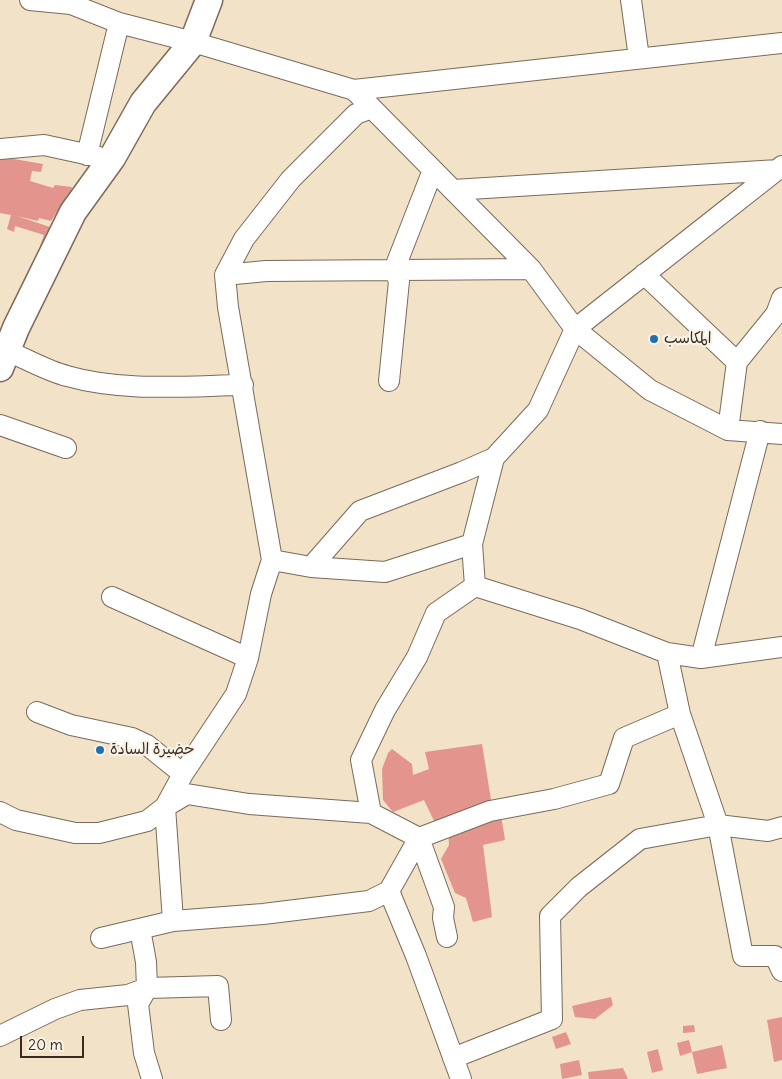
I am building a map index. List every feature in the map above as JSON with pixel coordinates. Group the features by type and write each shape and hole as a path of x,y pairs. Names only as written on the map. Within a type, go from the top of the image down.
{"main road":[{"path":"6,343 73,212 112,158 142,103 192,42 209,0"}],"street":[{"path":"30,0 71,4 119,23 192,42 354,90 782,43"},
{"path":"631,0 639,58"},
{"path":"87,155 119,23"},
{"path":"354,90 531,269 575,328 650,390 728,430 782,434"},
{"path":"173,921 165,806 183,774 236,694 248,658 261,594 272,560 228,307 225,275 244,239 291,179 356,114 372,108"},
{"path":"0,150 44,145 87,155 112,158"},
{"path":"453,190 780,168"},
{"path":"311,567 360,511 494,458 538,410 575,328 780,168"},
{"path":"390,381 399,281 394,270 433,170"},
{"path":"225,275 266,271 531,269"},
{"path":"644,274 737,362"},
{"path":"728,430 737,362 776,314 782,298"},
{"path":"6,343 65,376 93,382 142,386 243,385"},
{"path":"0,425 66,448"},
{"path":"701,658 760,431"},
{"path":"475,586 472,544 494,458"},
{"path":"272,560 311,567 385,572 472,544"},
{"path":"475,586 580,619 667,653 701,658 782,647"},
{"path":"371,813 361,760 385,710 417,657 436,613 475,586"},
{"path":"112,597 248,658"},
{"path":"667,653 680,714 718,825 743,956 775,956 782,971"},
{"path":"37,712 71,725 132,738 147,744 183,774"},
{"path":"101,938 173,921 263,914 369,901 389,891 420,838 490,810 554,799 609,784 624,738 680,714"},
{"path":"0,812 16,820 75,833 99,833 147,821 165,806 187,794 249,804 371,813 420,838 444,907 442,918 448,937"},
{"path":"453,1058 552,1019 550,916 579,887 640,839 718,825 768,831 782,827"},
{"path":"389,891 416,956 461,1079"},
{"path":"140,929 146,962 147,988 138,1004 144,1053 152,1079"},
{"path":"0,1036 41,1015 80,1000 128,995 147,988 218,986 221,1020"}],"building":[{"path":"8,158 43,164 41,172 32,171 30,181 53,188 55,185 72,187 70,196 68,195 51,221 39,218 38,221 17,216 56,229 50,249 40,246 44,235 15,226 14,232 7,229 11,215 0,213 0,160"},
{"path":"482,744 492,806 436,825 424,800 393,812 383,800 382,769 388,753 392,749 412,764 413,775 429,769 425,752"},
{"path":"501,815 505,840 483,845 492,917 473,922 466,898 455,893 441,859 449,845 448,829"},
{"path":"611,997 613,1005 595,1019 575,1017 572,1006"},
{"path":"782,1017 782,1060 774,1062 767,1020"},
{"path":"694,1025 695,1032 683,1033 683,1026"},
{"path":"566,1032 571,1044 556,1049 552,1037"},
{"path":"689,1040 692,1052 680,1056 677,1043"},
{"path":"722,1045 727,1068 697,1074 692,1052"},
{"path":"658,1049 663,1070 652,1073 647,1052"},
{"path":"579,1060 582,1075 562,1079 560,1064"},
{"path":"623,1068 628,1079 589,1079 588,1072"}],"place":[{"name":"المكاسب","path":"654,339"},
{"name":"حضيرة السادة","path":"100,750"}]}
